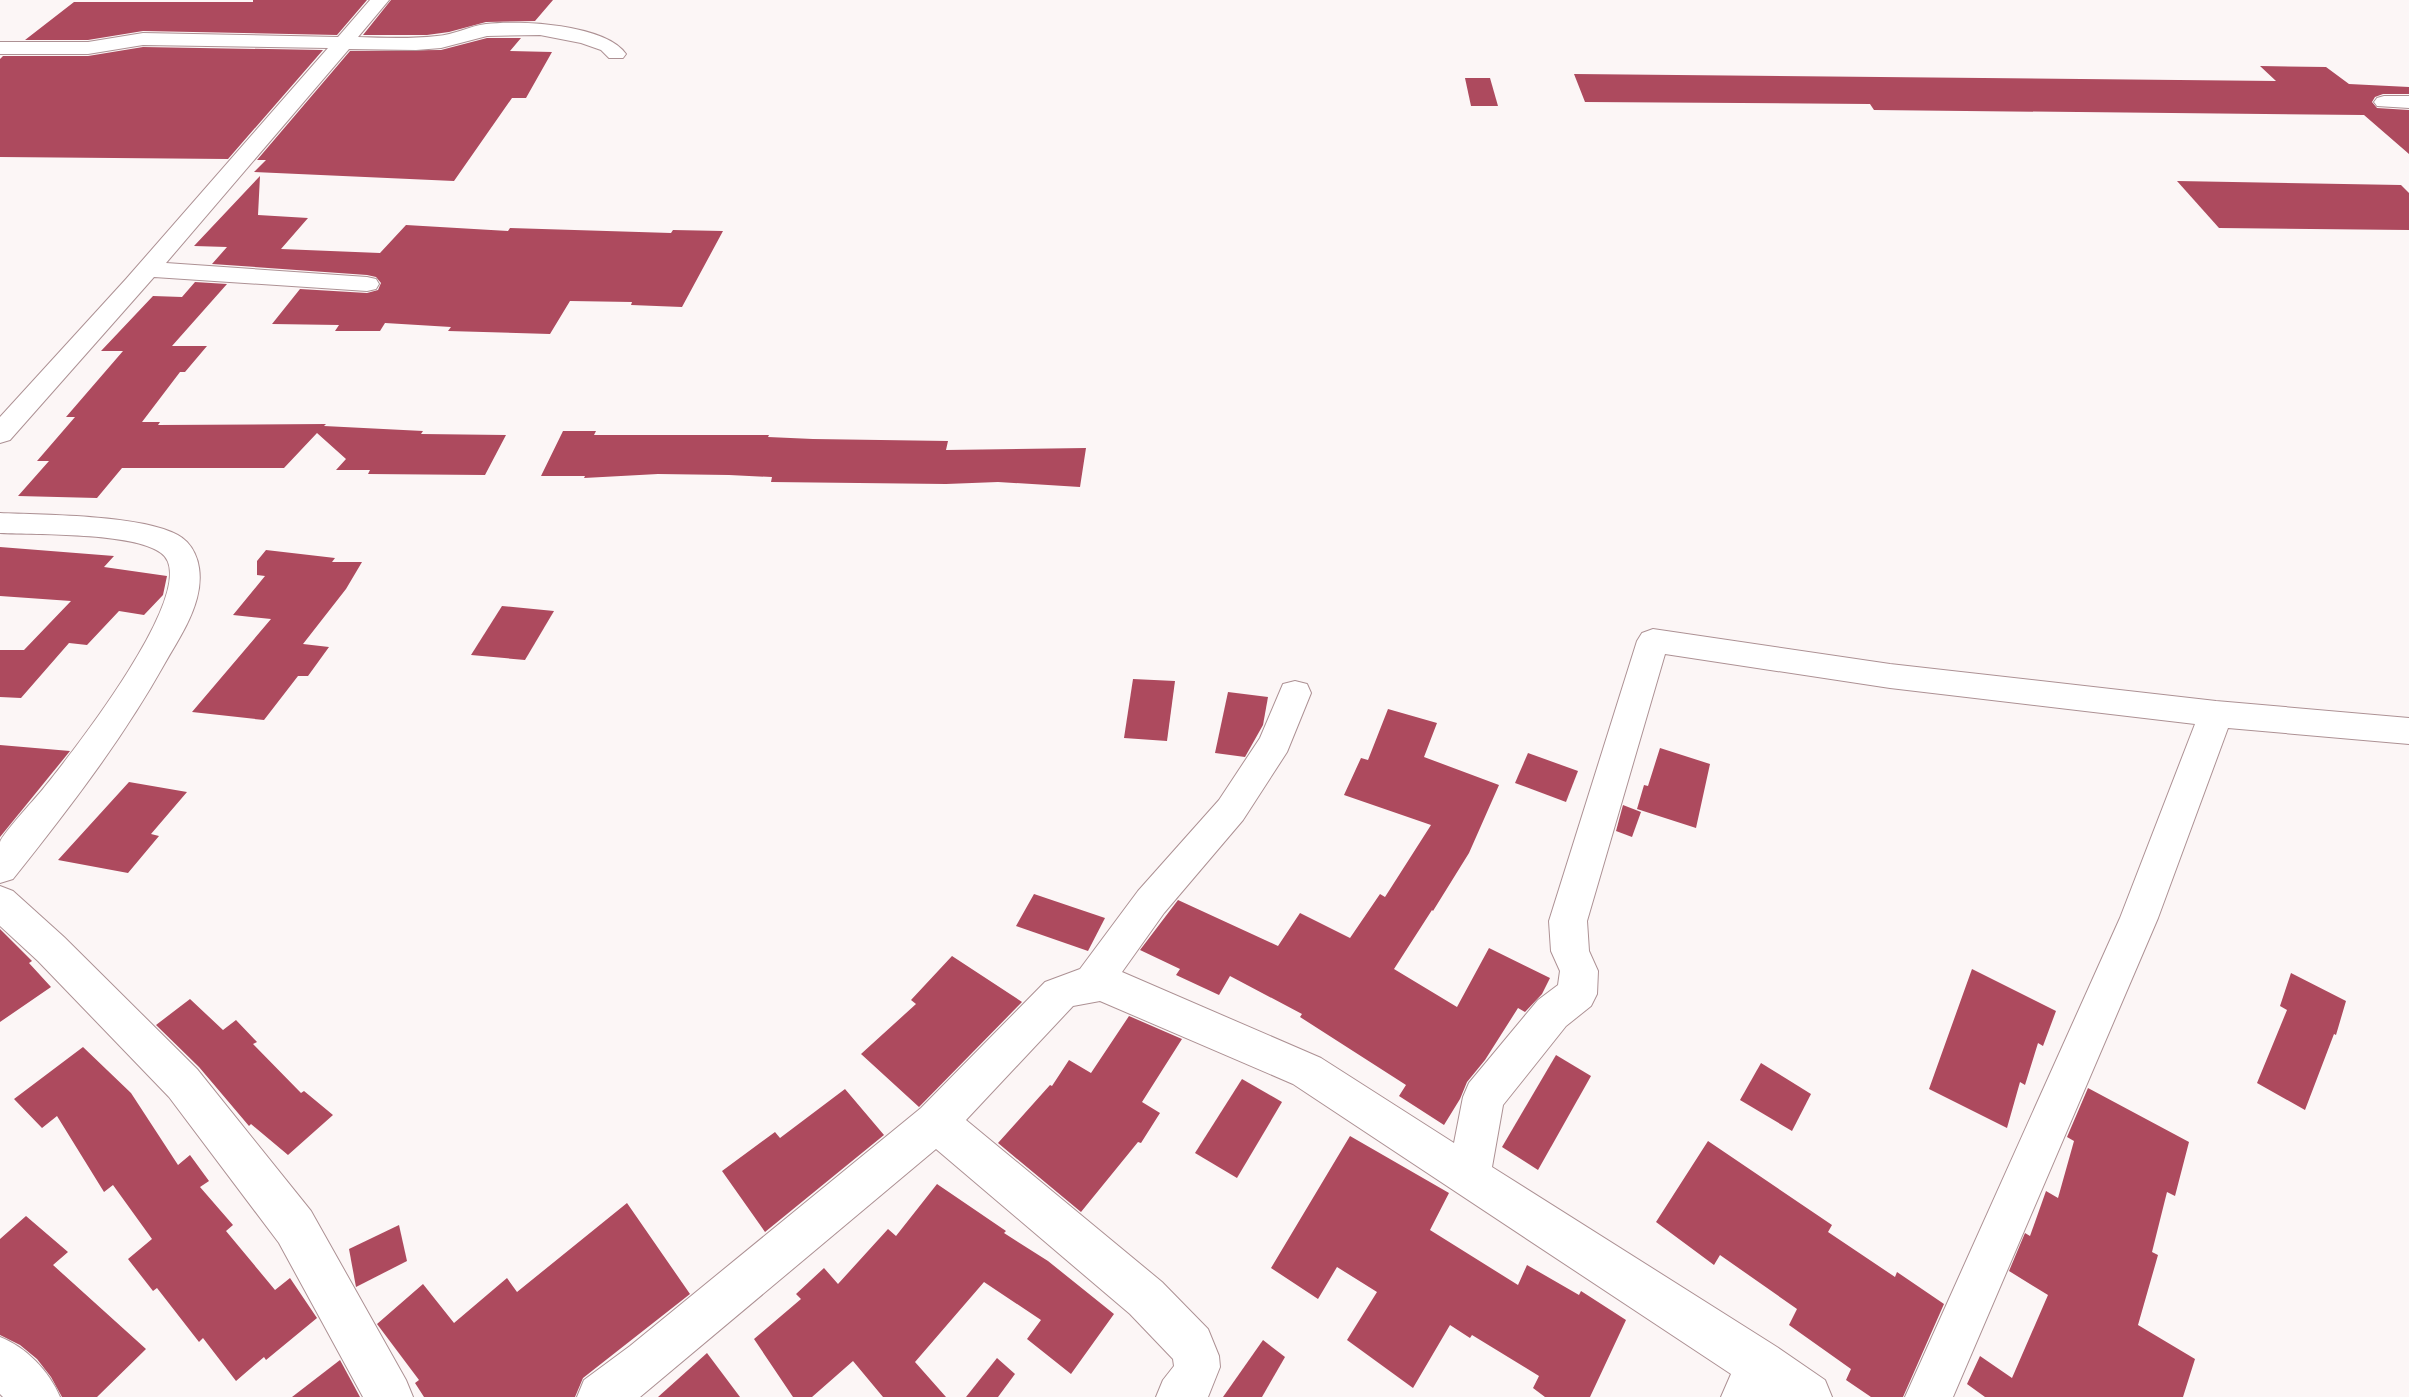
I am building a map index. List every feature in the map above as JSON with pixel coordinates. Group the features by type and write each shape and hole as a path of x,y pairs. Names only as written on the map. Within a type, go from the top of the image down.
{"street":[{"path":"0,434 148,269 380,0"},
{"path":"0,48 88,48 143,39 343,44 441,42 486,30 540,29 585,38 609,46 616,54"},
{"path":"2384,102 2409,102"},
{"path":"148,269 367,284"},
{"path":"0,524 142,534 171,545 182,556 185,581 179,608 144,672 102,738 0,868"},
{"path":"1469,1176 1484,1097 1552,1013 1577,994 1579,971 1570,951 1568,921 1653,641 1890,676 2216,714 2409,730"},
{"path":"1093,982 1151,902 1231,810 1275,743 1295,693"},
{"path":"1929,1397 2139,918 2216,714"},
{"path":"0,902 51,949 183,1083 295,1227 388,1397"},
{"path":"601,1397 665,1349 936,1122 1059,994 1093,982 1107,984 1307,1071 1469,1176 1753,1381 1808,1397"},
{"path":"936,1122 1146,1298 1192,1345 1197,1356 1197,1367 1194,1377 1179,1397"},
{"path":"0,1360 36,1397"}],"building":[{"path":"253,0 367,0 337,35 143,31 88,40 25,40 74,2 253,2"},
{"path":"391,0 553,0 535,21 486,22 449,32 427,35 363,35"},
{"path":"487,38 521,38 510,51 552,52 526,98 512,98 454,181 254,172 266,160 257,160 350,51 441,50"},
{"path":"143,47 323,50 228,159 0,157 0,59 3,56 88,56"},
{"path":"2260,66 2326,67 2349,84 2409,87 2409,94 2383,94 2375,97 2372,102 2377,108 2409,110 2409,154 2364,115 1874,110 1870,104 1585,102 1574,74 2276,81"},
{"path":"1465,78 1490,78 1498,106 1471,106"},
{"path":"260,176 258,215 308,218 281,249 380,253 406,225 508,231 510,228 671,233 673,230 723,231 682,307 631,305 632,302 570,301 550,334 448,331 451,327 385,323 380,331 335,331 339,325 272,324 300,289 367,293 378,290 381,283 376,277 367,275 212,264 227,247 194,246"},
{"path":"2177,181 2401,185 2409,193 2409,230 2219,228"},
{"path":"195,282 227,284 172,346 207,346 185,372 180,372 142,422 160,422 158,425 326,424 324,426 423,431 421,434 506,435 485,475 368,474 370,470 336,470 346,459 317,433 284,468 122,468 97,498 18,496 49,461 37,461 75,417 66,417 123,351 101,351 153,296 182,297"},
{"path":"563,431 596,431 594,435 769,435 768,437 813,439 948,441 946,450 1086,448 1080,487 998,482 946,484 771,482 772,477 729,475 658,474 584,478 585,476 541,476"},
{"path":"0,547 114,556 104,567 167,576 163,595 144,615 119,611 87,645 69,643 21,698 0,697 0,650 24,650 71,601 0,596"},
{"path":"266,550 335,558 332,562 362,562 346,589 303,644 329,647 308,676 298,676 264,720 192,712 271,619 233,615 265,576 257,575 257,561"},
{"path":"502,606 554,611 525,660 471,655"},
{"path":"1133,679 1175,681 1167,741 1124,738"},
{"path":"1228,692 1268,697 1263,725 1245,757 1215,753"},
{"path":"1388,709 1437,723 1424,757 1499,785 1469,853 1394,969 1457,1007 1489,948 1550,978 1542,994 1525,1012 1518,1008 1485,1060 1467,1082 1460,1099 1444,1125 1399,1096 1406,1085 1300,1017 1302,1014 1230,976 1219,995 1176,975 1180,969 1140,950 1178,900 1278,946 1300,913 1350,938 1380,894 1385,897 1431,825 1344,795 1361,758 1368,760"},
{"path":"0,745 70,751 0,837"},
{"path":"1660,748 1710,764 1696,828 1637,809 1644,785 1648,786"},
{"path":"1528,753 1578,771 1566,802 1515,783"},
{"path":"129,782 187,792 151,834 159,836 128,873 58,860"},
{"path":"1623,805 1641,812 1632,837 1616,831"},
{"path":"1034,894 1105,918 1088,951 1016,926"},
{"path":"0,929 32,961 29,963 51,987 0,1022"},
{"path":"952,956 1022,1002 919,1107 861,1054 916,1004 911,1000"},
{"path":"1972,969 2056,1011 2043,1046 2038,1043 2025,1085 2020,1082 2007,1128 1929,1089"},
{"path":"2291,973 2346,1001 2336,1035 2334,1034 2305,1110 2257,1083 2287,1010 2280,1006"},
{"path":"190,999 223,1030 236,1020 257,1042 253,1044 301,1093 304,1091 333,1115 288,1155 251,1124 249,1126 199,1067 156,1025"},
{"path":"1129,1016 1182,1039 1142,1102 1160,1113 1141,1143 1138,1142 1081,1212 998,1143 1050,1085 1052,1086 1069,1060 1091,1073"},
{"path":"83,1047 131,1093 178,1165 190,1155 209,1181 200,1187 233,1225 226,1231 275,1290 290,1278 317,1318 266,1360 264,1357 236,1381 203,1338 199,1342 157,1288 153,1291 128,1259 152,1239 113,1185 104,1192 57,1116 42,1128 14,1099"},
{"path":"1556,1055 1591,1076 1538,1170 1502,1147"},
{"path":"1761,1063 1811,1094 1792,1131 1740,1100"},
{"path":"1242,1079 1282,1102 1237,1178 1195,1153"},
{"path":"2088,1088 2189,1142 2175,1196 2167,1192 2152,1252 2158,1255 2138,1325 2195,1359 2183,1397 1985,1397 1967,1384 1980,1356 2012,1378 2048,1295 2009,1271 2025,1233 2030,1236 2046,1191 2058,1198 2074,1141 2067,1137"},
{"path":"845,1089 884,1135 765,1232 722,1171 775,1132 780,1138"},
{"path":"1350,1136 1449,1193 1430,1230 1518,1285 1527,1265 1579,1295 1581,1291 1626,1320 1590,1397 1545,1397 1533,1388 1539,1376 1472,1335 1470,1338 1450,1325 1413,1388 1347,1340 1377,1292 1337,1267 1318,1299 1271,1268"},
{"path":"1708,1141 1832,1225 1828,1232 1895,1277 1897,1272 1944,1304 1903,1397 1871,1397 1846,1380 1851,1369 1789,1325 1797,1309 1720,1255 1714,1265 1656,1222"},
{"path":"937,1184 1006,1231 1004,1233 1048,1261 1114,1314 1071,1374 1027,1339 1041,1320 984,1282 915,1362 946,1397 883,1397 853,1361 812,1397 793,1397 754,1339 801,1299 796,1294 824,1268 838,1284 888,1229 896,1236"},
{"path":"627,1203 690,1294 583,1378 575,1397 424,1397 415,1383 419,1380 377,1324 423,1284 454,1323 507,1278 517,1292"},
{"path":"26,1216 68,1252 53,1265 146,1349 97,1397 62,1397 51,1377 37,1359 20,1345 0,1335 0,1239"},
{"path":"399,1225 407,1261 356,1287 349,1249"},
{"path":"1263,1340 1285,1357 1262,1397 1223,1397"},
{"path":"707,1353 740,1397 658,1397"},
{"path":"997,1358 1015,1374 998,1397 966,1397"},
{"path":"340,1360 360,1397 292,1397"}]}
